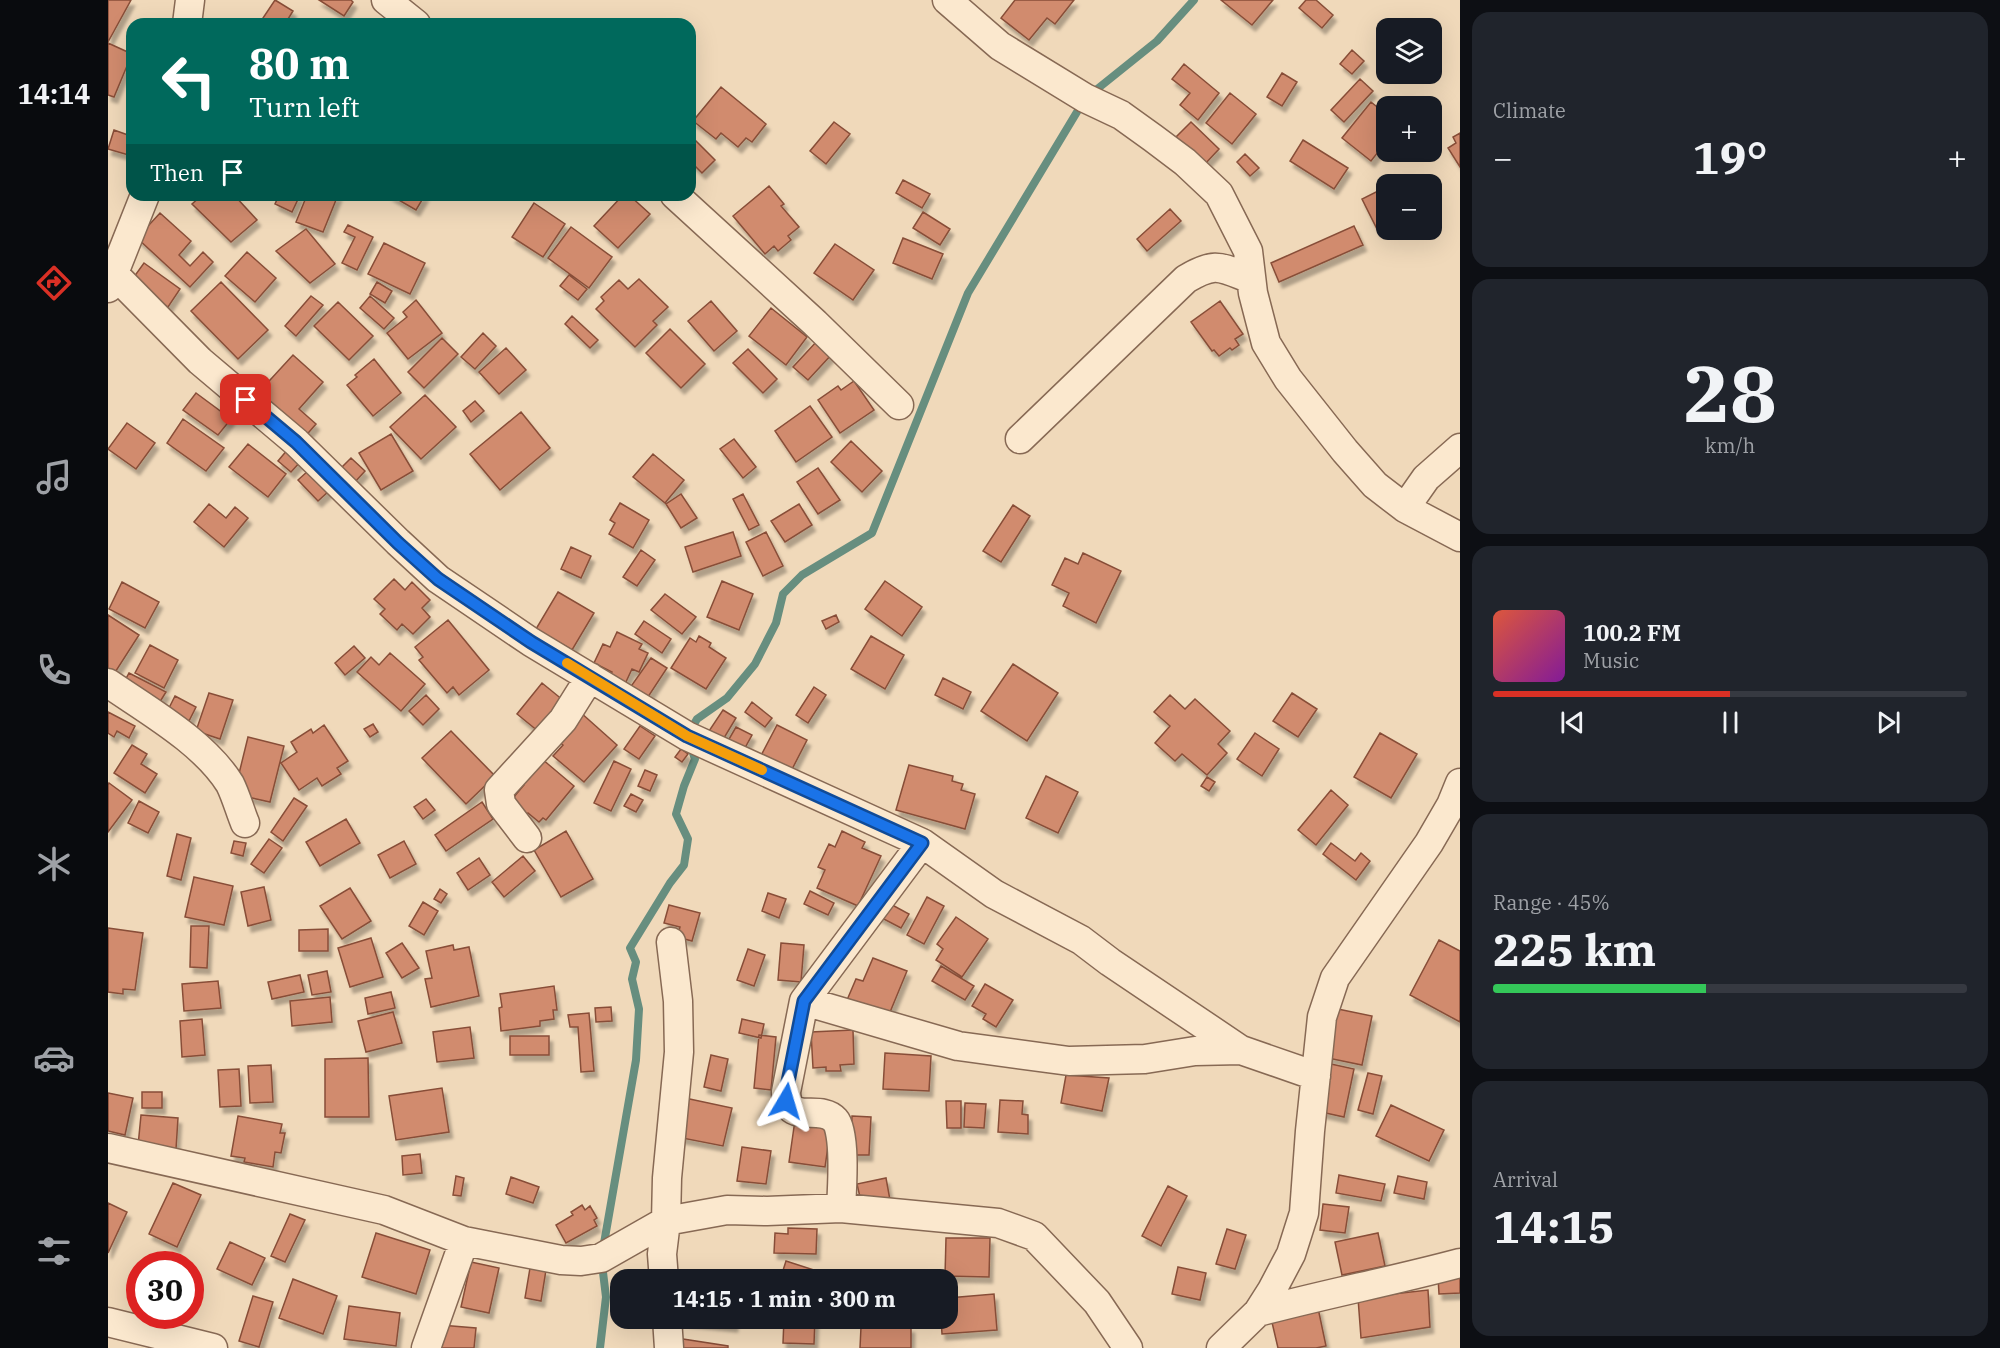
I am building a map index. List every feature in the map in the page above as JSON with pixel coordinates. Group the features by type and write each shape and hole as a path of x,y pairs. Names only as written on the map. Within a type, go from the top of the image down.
{"street":[{"path":"188,18 190,0"},
{"path":"386,0 408,18"},
{"path":"947,0 1000,46 1085,98 1120,115 1185,162 1219,194 1248,251 1256,306 1266,342 1288,379 1375,485 1405,508 1460,537"},
{"path":"143,201 111,281 200,361 296,442 398,543 438,579 531,642 687,736 922,843 994,894 1081,939 1110,962 1241,1050 1316,1076"},
{"path":"682,201 815,323 899,405"},
{"path":"1020,439 1186,279 1206,267 1222,268 1251,279"},
{"path":"1405,508 1426,478 1460,448"},
{"path":"527,838 501,804 499,790 563,720 590,677"},
{"path":"108,683 173,727 199,750 230,785 245,823"},
{"path":"1221,1348 1258,1312 1272,1290 1291,1254 1304,1213 1322,1017 1335,978 1429,843 1451,805 1460,783"},
{"path":"841,1208 841,1142 837,1121 828,1115 797,1112 786,1101 804,1001 922,843"},
{"path":"663,1269 667,1178 679,1052 671,942"},
{"path":"804,1001 958,1046 1069,1061 1145,1059 1195,1052 1241,1050"},
{"path":"108,1148 384,1210 464,1241 561,1260 581,1261 601,1258 666,1221 727,1210 841,1208 998,1223 1034,1236 1097,1302 1128,1348"},
{"path":"426,1348 464,1241"},
{"path":"1258,1312 1348,1288 1460,1263"},
{"path":"108,1322 213,1348"},
{"path":"668,1329 669,1348"}],"building":[{"path":"108,0 131,0 108,42"},
{"path":"275,0 293,11 289,18 263,18"},
{"path":"319,0 351,0 353,2 344,16"},
{"path":"1015,0 1074,0 1055,24 1047,18 1029,40 1001,18"},
{"path":"1221,0 1273,0 1252,25"},
{"path":"1306,0 1316,0 1333,15 1322,28 1299,8"},
{"path":"108,43 126,51 126,68 114,97 108,95"},
{"path":"1352,50 1364,61 1352,74 1340,64"},
{"path":"1184,64 1219,93 1198,120 1180,105 1190,93 1172,79"},
{"path":"1282,73 1297,82 1282,106 1267,97"},
{"path":"1360,79 1373,91 1344,122 1331,110"},
{"path":"721,87 766,124 752,142 746,138 738,147 721,133 716,139 696,123 696,117"},
{"path":"1230,93 1256,114 1232,144 1206,123"},
{"path":"1371,102 1376,106 1376,155 1371,161 1342,138"},
{"path":"834,122 850,134 826,164 810,151"},
{"path":"1191,122 1219,149 1205,164 1176,137"},
{"path":"114,130 126,134 126,154 108,149"},
{"path":"1460,133 1460,167 1448,148 1456,143 1453,137"},
{"path":"1303,140 1348,168 1334,189 1290,161"},
{"path":"696,141 715,160 702,173 696,167"},
{"path":"1245,154 1259,168 1250,176 1237,162"},
{"path":"903,180 930,194 922,208 896,193"},
{"path":"769,186 784,204 781,206 799,227 788,236 791,240 778,251 774,246 765,254 733,216"},
{"path":"1376,192 1376,227 1362,199"},
{"path":"195,201 240,201 257,220 231,242 192,204"},
{"path":"276,201 297,201 292,212 275,204"},
{"path":"305,201 336,201 323,232 296,222"},
{"path":"400,201 421,201 416,210"},
{"path":"617,201 636,201 650,214 618,248 594,226"},
{"path":"534,203 565,224 543,257 512,237"},
{"path":"1170,209 1181,221 1147,251 1137,239"},
{"path":"923,212 950,229 940,245 913,228"},
{"path":"160,213 191,241 179,255 190,266 203,252 213,262 190,287 137,238"},
{"path":"348,225 373,237 357,270 342,263 355,237 344,232"},
{"path":"1354,226 1363,245 1279,282 1271,263"},
{"path":"571,227 612,257 589,288 548,258"},
{"path":"306,229 335,264 310,283 276,251"},
{"path":"903,238 943,254 932,279 893,263"},
{"path":"384,243 425,263 410,294 368,274"},
{"path":"835,244 874,270 853,300 814,273"},
{"path":"247,252 276,278 255,302 225,276"},
{"path":"144,263 180,289 168,307 131,281"},
{"path":"569,275 587,289 578,300 560,286"},
{"path":"639,279 668,307 653,321 657,325 635,347 596,309 604,301 601,297 619,280 628,289"},
{"path":"221,282 268,330 238,359 191,311"},
{"path":"377,282 392,291 385,303 370,294"},
{"path":"311,296 323,305 296,336 285,326"},
{"path":"370,296 394,318 384,329 360,308"},
{"path":"416,300 442,333 408,359 387,333 407,317 403,312"},
{"path":"711,301 737,331 714,351 688,321"},
{"path":"1220,301 1243,334 1235,339 1239,345 1219,356 1214,350 1212,351 1191,322"},
{"path":"338,302 373,336 349,360 314,326"},
{"path":"771,308 807,337 786,365 749,336"},
{"path":"572,316 598,340 590,348 565,324"},
{"path":"670,329 705,364 681,388 646,353"},
{"path":"483,333 496,346 475,369 461,357"},
{"path":"442,338 458,354 424,388 408,372"},
{"path":"817,341 832,354 808,380 793,367"},
{"path":"506,348 526,370 499,394 479,372"},
{"path":"748,349 777,379 763,393 733,363"},
{"path":"293,355 323,382 299,409 316,424 303,439 259,392"},
{"path":"374,359 401,393 373,416 347,385"},
{"path":"854,381 874,410 840,433 818,400 838,386 841,390"},
{"path":"196,393 231,419 218,435 183,410"},
{"path":"425,395 456,427 421,459 390,427"},
{"path":"475,401 484,411 471,422 463,411"},
{"path":"810,406 832,437 796,462 775,431"},
{"path":"521,412 550,448 500,490 470,454"},
{"path":"183,419 224,448 206,471 167,443"},
{"path":"127,423 155,443 136,469 108,449"},
{"path":"391,434 413,471 381,490 359,453"},
{"path":"734,439 756,467 743,478 720,449"},
{"path":"851,441 882,471 862,492 831,462"},
{"path":"248,444 286,474 268,497 229,467"},
{"path":"288,449 301,461 291,472 278,461"},
{"path":"653,454 684,480 665,503 633,477"},
{"path":"351,458 365,471 355,482 341,468"},
{"path":"818,468 840,500 818,514 797,482"},
{"path":"309,470 329,491 318,501 298,480"},
{"path":"681,494 697,518 681,528 666,504"},
{"path":"743,494 759,525 749,530 733,499"},
{"path":"620,503 649,520 633,548 609,534 615,523 610,520"},
{"path":"209,504 226,518 235,507 248,518 224,547 194,522"},
{"path":"799,504 812,525 785,542 771,521"},
{"path":"1013,505 1030,516 1001,562 983,551"},
{"path":"733,532 741,556 693,572 685,547"},
{"path":"766,532 783,566 763,576 746,542"},
{"path":"571,547 591,556 581,578 561,569"},
{"path":"641,550 655,560 637,586 623,577"},
{"path":"1083,553 1121,571 1096,623 1063,606 1069,593 1052,585 1065,558 1078,564"},
{"path":"394,579 405,590 412,582 430,600 422,608 430,617 413,634 402,624 397,630 380,614 385,609 374,599"},
{"path":"722,581 753,594 739,630 707,617"},
{"path":"885,581 922,607 902,636 865,609"},
{"path":"122,582 159,602 145,628 109,609"},
{"path":"558,592 594,613 572,650 536,629"},
{"path":"665,594 696,617 682,634 651,610"},
{"path":"108,615 139,635 114,674 108,670"},
{"path":"836,615 839,622 826,629 822,621"},
{"path":"448,620 489,670 459,695 453,687 447,693 419,660 423,657 415,647"},
{"path":"644,621 671,639 662,653 635,634"},
{"path":"617,632 642,644 639,649 648,653 639,672 632,669 625,684 609,677 612,672 594,663 603,644 610,647"},
{"path":"699,636 711,643 709,647 726,658 706,689 671,668 690,638 696,642"},
{"path":"871,636 904,655 885,689 851,669"},
{"path":"150,645 178,660 164,688 135,673"},
{"path":"354,646 365,658 345,675 335,663"},
{"path":"390,653 425,684 401,711 357,672 371,657 379,665"},
{"path":"651,658 667,668 644,703 627,692"},
{"path":"1013,664 1058,693 1027,741 981,711"},
{"path":"129,673 166,692 158,705 122,686"},
{"path":"943,678 971,692 963,709 935,695"},
{"path":"542,683 569,705 544,736 517,714"},
{"path":"814,687 826,695 808,723 796,715"},
{"path":"209,693 233,700 220,739 196,731"},
{"path":"1292,693 1317,709 1298,737 1273,721"},
{"path":"426,695 439,709 423,725 409,711"},
{"path":"1170,695 1185,709 1195,699 1230,731 1218,744 1227,753 1207,775 1182,754 1175,761 1155,743 1170,726 1154,712"},
{"path":"175,696 196,707 189,721 168,710"},
{"path":"752,702 772,718 765,727 745,712"},
{"path":"723,710 736,718 721,743 707,734"},
{"path":"108,712 135,726 129,738 117,731 114,737 108,733"},
{"path":"580,712 617,745 584,782 553,756 563,745 559,742"},
{"path":"373,724 378,732 370,737 364,729"},
{"path":"324,725 348,761 337,768 341,774 322,786 317,778 299,790 281,763 297,752 291,742 311,729 313,733"},
{"path":"777,725 807,740 786,781 756,765"},
{"path":"640,726 655,736 639,759 624,749"},
{"path":"736,727 752,735 741,755 725,746"},
{"path":"451,731 495,776 466,804 422,758"},
{"path":"1255,733 1279,749 1262,776 1237,759"},
{"path":"1380,733 1417,754 1391,798 1354,777"},
{"path":"248,737 284,746 270,802 234,794"},
{"path":"132,745 147,754 141,764 157,774 145,793 114,773"},
{"path":"681,749 688,754 682,762 675,757"},
{"path":"542,759 574,786 546,820 543,818 539,822 528,813 524,817 508,804 524,785 521,783"},
{"path":"614,761 631,769 611,811 594,803"},
{"path":"909,765 953,776 952,781 963,784 961,790 975,794 965,829 896,810"},
{"path":"645,770 657,775 650,791 638,786"},
{"path":"1046,776 1078,792 1058,833 1026,818"},
{"path":"1207,777 1215,782 1209,791 1201,786"},
{"path":"109,783 132,800 108,832 108,785"},
{"path":"1331,790 1348,805 1316,845 1298,830"},
{"path":"631,794 643,800 636,812 624,806"},
{"path":"294,798 307,806 283,841 271,832"},
{"path":"426,799 435,810 423,819 414,807"},
{"path":"139,801 159,812 148,833 128,823"},
{"path":"482,802 493,819 446,851 435,835"},
{"path":"346,819 360,843 320,866 306,842"},
{"path":"566,831 593,879 561,897 534,850"},
{"path":"842,831 865,842 862,848 881,856 858,906 817,888 825,870 818,867 829,844 835,847"},
{"path":"177,834 191,838 181,880 167,876"},
{"path":"269,839 282,848 264,873 251,864"},
{"path":"234,841 246,843 243,856 231,853"},
{"path":"404,841 416,864 390,878 378,855"},
{"path":"1331,843 1355,861 1361,853 1370,861 1356,880 1323,854"},
{"path":"523,856 535,871 504,897 492,882"},
{"path":"479,858 490,875 468,890 457,873"},
{"path":"194,877 233,886 224,925 185,917"},
{"path":"264,887 271,920 248,926 241,892"},
{"path":"350,888 371,921 342,939 320,906"},
{"path":"440,889 447,894 441,903 434,899"},
{"path":"810,891 834,903 828,915 804,904"},
{"path":"768,893 786,899 779,918 762,911"},
{"path":"927,897 944,906 924,944 907,935"},
{"path":"883,900 909,914 901,928 876,915"},
{"path":"423,902 438,911 424,935 409,926"},
{"path":"669,905 700,913 692,941 677,937 680,927 664,923"},
{"path":"956,917 988,939 962,977 936,960 943,949 937,944"},
{"path":"191,926 209,926 207,968 190,967"},
{"path":"108,928 143,933 135,990 123,989 123,994 108,992"},
{"path":"328,929 328,951 299,951 299,930"},
{"path":"371,938 383,977 350,987 338,948"},
{"path":"1439,940 1460,951 1460,1022 1410,995"},
{"path":"402,943 419,968 402,978 386,953"},
{"path":"781,943 804,945 801,982 778,980"},
{"path":"453,945 454,950 469,947 479,996 431,1007 425,979 432,978 426,951"},
{"path":"748,949 765,955 754,986 737,980"},
{"path":"873,958 907,971 888,1017 847,1000 856,979 863,981"},
{"path":"941,966 974,986 965,1000 932,981"},
{"path":"327,971 331,992 312,995 308,975"},
{"path":"300,975 304,992 272,999 268,982"},
{"path":"218,981 221,1008 184,1011 182,984"},
{"path":"985,984 1013,1000 996,1027 983,1019 986,1014 972,1006"},
{"path":"554,986 557,1010 553,1010 554,1019 540,1021 540,1026 501,1031 500,994"},
{"path":"391,992 395,1008 368,1014 365,998"},
{"path":"330,997 332,1022 292,1026 290,1001"},
{"path":"611,1007 612,1021 596,1022 595,1008"},
{"path":"1333,1008 1372,1016 1362,1065 1323,1057"},
{"path":"393,1012 402,1043 366,1052 358,1021"},
{"path":"589,1013 594,1071 581,1072 578,1027 570,1027 568,1015"},
{"path":"202,1019 205,1055 182,1057 180,1021"},
{"path":"742,1019 764,1024 761,1038 739,1033"},
{"path":"470,1027 474,1058 437,1062 433,1032"},
{"path":"853,1030 854,1064 840,1065 841,1071 826,1071 826,1067 813,1068 811,1032"},
{"path":"759,1035 776,1037 771,1090 754,1088"},
{"path":"510,1036 549,1036 549,1055 510,1055"},
{"path":"885,1053 931,1056 929,1091 883,1089"},
{"path":"711,1055 728,1059 721,1091 704,1087"},
{"path":"368,1058 369,1117 325,1117 325,1059"},
{"path":"1331,1064 1354,1069 1344,1117 1321,1112"},
{"path":"271,1065 273,1102 250,1103 248,1066"},
{"path":"239,1069 241,1106 220,1107 218,1070"},
{"path":"1368,1073 1382,1076 1373,1114 1358,1110"},
{"path":"1066,1075 1109,1078 1102,1111 1061,1103"},
{"path":"442,1088 449,1132 396,1140 389,1096"},
{"path":"142,1092 162,1092 162,1108 142,1108"},
{"path":"108,1093 133,1098 125,1135 108,1131"},
{"path":"685,1098 732,1108 723,1146 677,1137"},
{"path":"1000,1100 1023,1101 1022,1114 1028,1115 1028,1134 998,1132"},
{"path":"946,1101 961,1101 961,1128 947,1128"},
{"path":"965,1103 986,1104 984,1128 964,1127"},
{"path":"1391,1105 1444,1130 1429,1161 1376,1136"},
{"path":"141,1115 178,1118 176,1149 138,1146"},
{"path":"238,1116 282,1124 280,1133 285,1133 281,1153 275,1152 273,1167 244,1162 245,1158 231,1156"},
{"path":"852,1116 871,1117 869,1155 850,1155"},
{"path":"795,1120 831,1125 825,1167 789,1162"},
{"path":"742,1147 771,1151 766,1184 737,1181"},
{"path":"420,1154 422,1173 403,1175 402,1156"},
{"path":"1339,1175 1385,1184 1381,1201 1336,1193"},
{"path":"456,1176 464,1178 461,1196 453,1195"},
{"path":"1398,1176 1427,1182 1424,1199 1394,1193"},
{"path":"511,1177 539,1187 533,1203 506,1194"},
{"path":"886,1178 890,1200 862,1206 857,1184"},
{"path":"173,1183 201,1195 177,1247 149,1234"},
{"path":"1168,1186 1187,1196 1161,1246 1142,1236"},
{"path":"108,1203 127,1212 108,1253"},
{"path":"1323,1204 1349,1207 1345,1233 1320,1230"},
{"path":"582,1205 585,1210 590,1206 597,1218 594,1220 597,1226 566,1243 556,1225 573,1215 571,1212"},
{"path":"290,1214 305,1220 285,1262 271,1256"},
{"path":"788,1228 817,1229 816,1254 774,1253 775,1233 788,1234"},
{"path":"1227,1229 1246,1235 1235,1269 1216,1264"},
{"path":"376,1233 430,1250 416,1294 362,1277"},
{"path":"1378,1233 1385,1266 1342,1275 1335,1242"},
{"path":"946,1238 990,1238 989,1277 958,1276 958,1269 945,1269"},
{"path":"230,1242 265,1258 252,1285 217,1269"},
{"path":"786,1261 811,1269 783,1269"},
{"path":"471,1262 499,1268 489,1313 461,1307"},
{"path":"1178,1267 1206,1273 1200,1300 1172,1294"},
{"path":"530,1268 546,1270 541,1301 525,1298"},
{"path":"1460,1275 1460,1293 1439,1294 1438,1277"},
{"path":"293,1279 337,1296 323,1334 279,1318"},
{"path":"1428,1290 1430,1327 1361,1338 1358,1298"},
{"path":"994,1294 997,1330 942,1334 942,1329 958,1329 958,1297"},
{"path":"253,1296 273,1302 259,1347 239,1341"},
{"path":"349,1306 400,1313 396,1346 344,1339"},
{"path":"1318,1308 1326,1346 1278,1348 1271,1318"},
{"path":"440,1325 476,1328 474,1348 438,1348"},
{"path":"784,1329 815,1329 814,1344 783,1343"},
{"path":"861,1329 911,1329 911,1348 860,1348"},
{"path":"683,1339 728,1346 728,1348 681,1348"}],"waterway":[{"path":"1091,94 1157,41 1194,0"},
{"path":"689,733 697,719 727,698 755,664 776,623 783,594 802,575 872,533 968,293 1083,102"},
{"path":"603,1249 636,1060 639,1009 632,979 636,962 630,948 670,883 684,865 688,839 676,814 695,759 691,747"},
{"path":"600,1348 606,1297 602,1264"}],"slow traffic":[{"path":"567,663 687,736 762,770"}],"route":[{"path":"246,400 296,442 398,543 438,579 531,642 687,736 922,843 804,1001 786,1101"}]}
